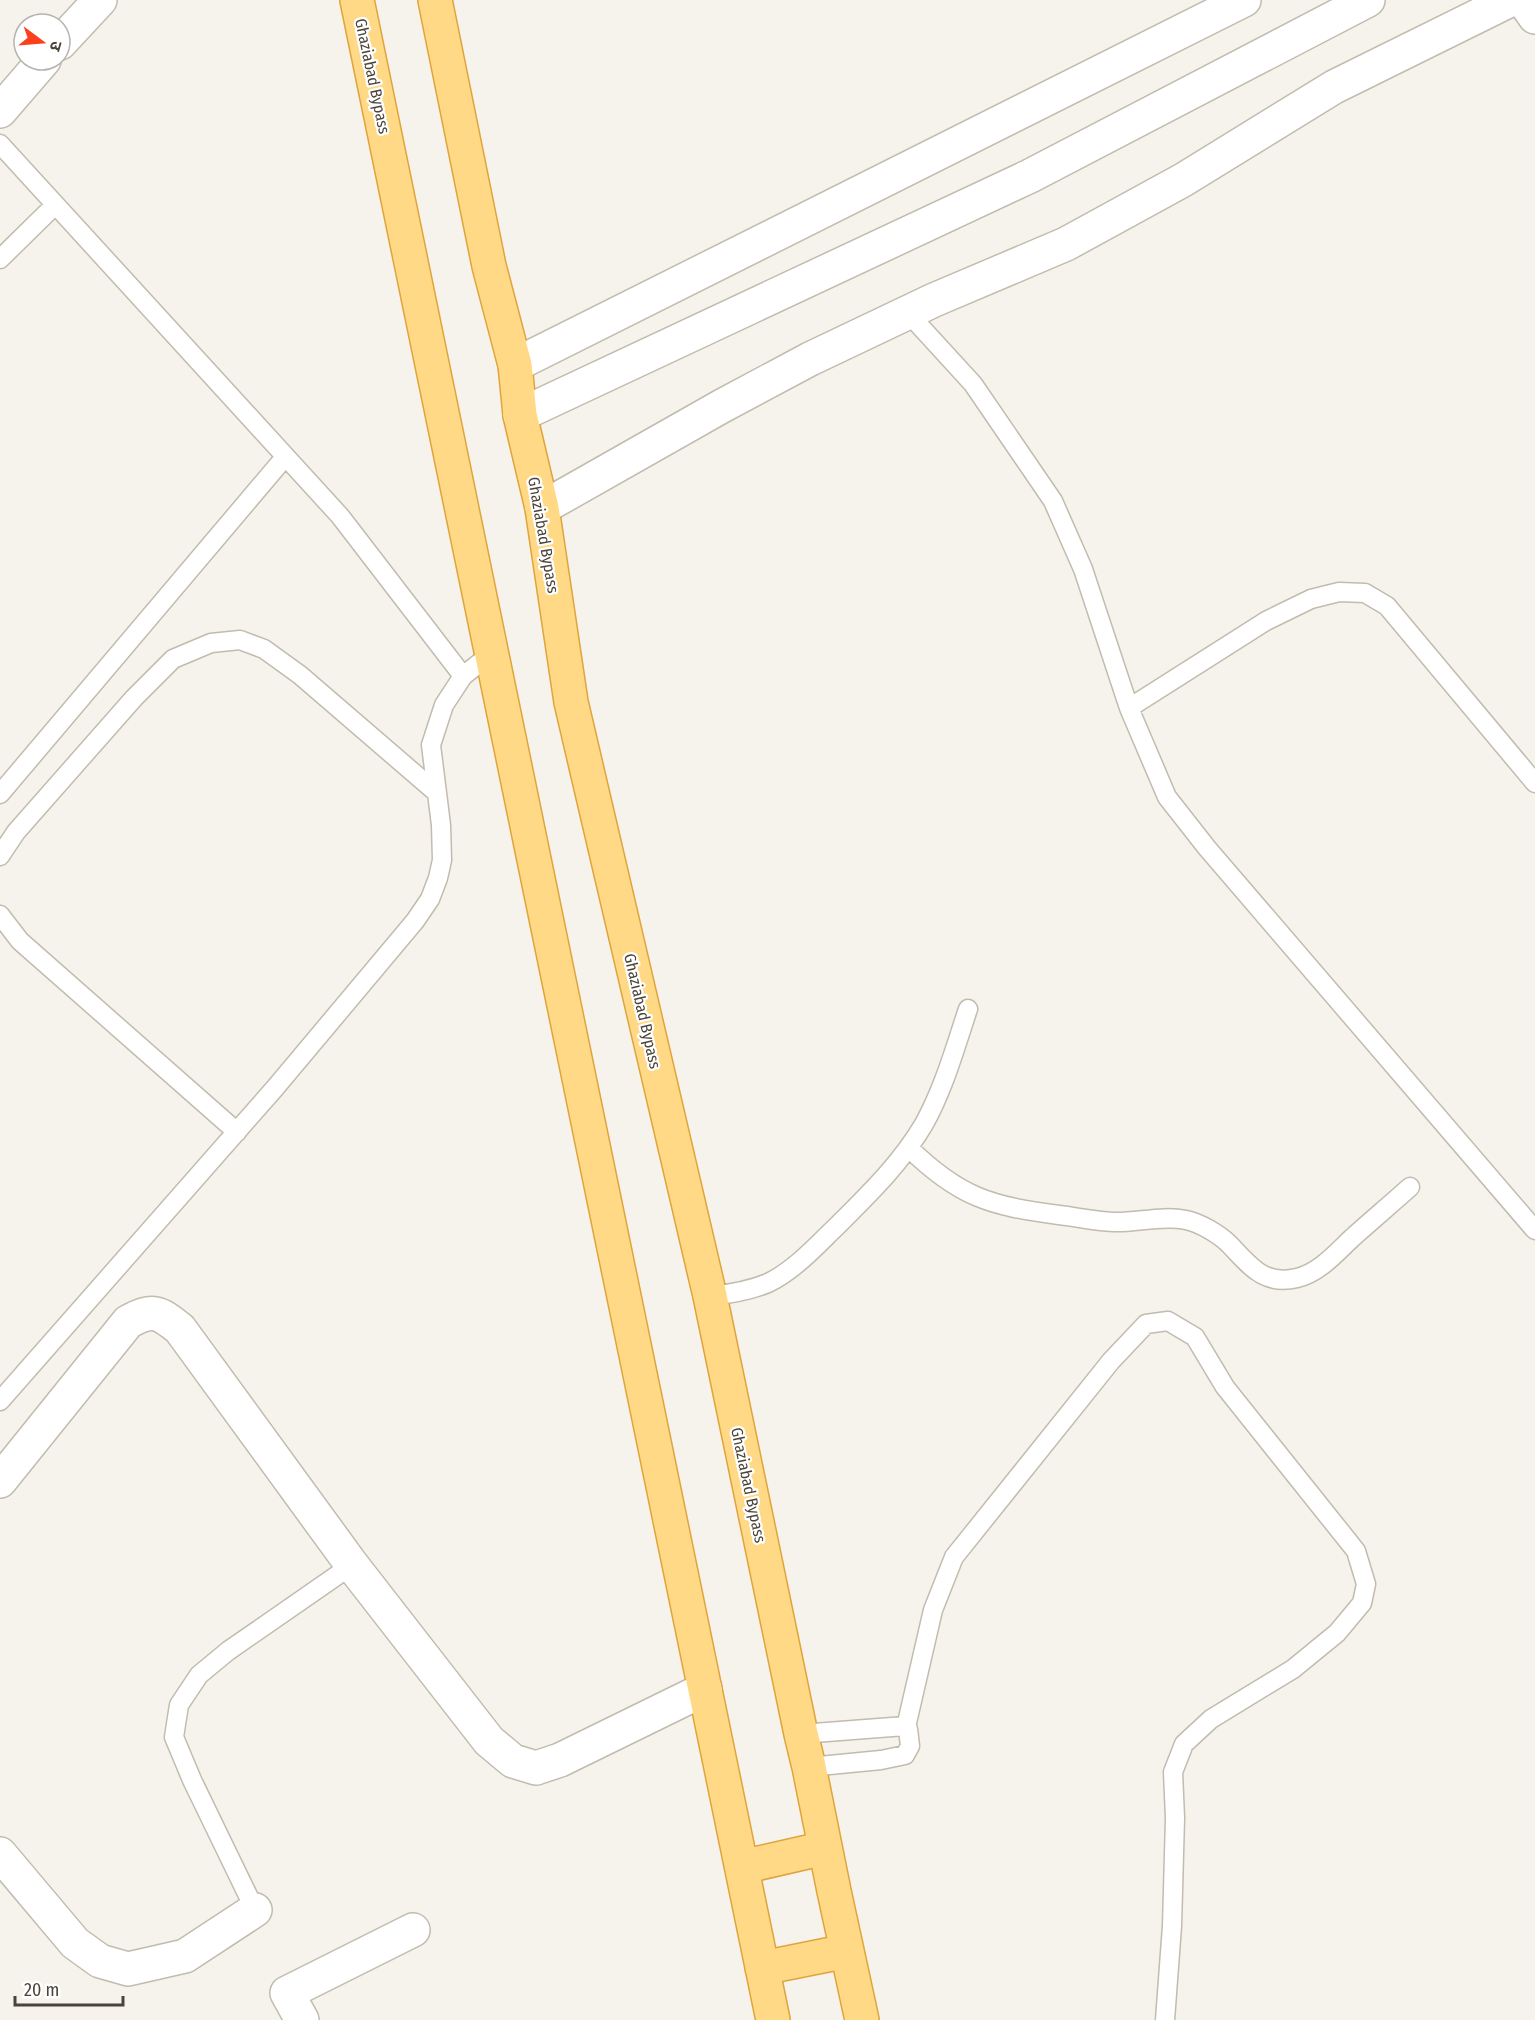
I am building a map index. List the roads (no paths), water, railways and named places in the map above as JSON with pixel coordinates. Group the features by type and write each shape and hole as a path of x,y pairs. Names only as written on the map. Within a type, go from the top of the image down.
{"highway":[{"name":"Ghaziabad Bypass","path":"357,0 773,2020"},
{"name":"Ghaziabad Bypass","path":"435,0 489,266 515,364 520,415 542,508 571,702 710,1296 862,2020"},
{"path":"741,1867 825,1848"},
{"path":"762,1968 847,1951"}],"street":[{"path":"72,30 100,0"},
{"path":"515,364 1244,0"},
{"path":"520,415 1030,176 1368,0"},
{"path":"542,508 810,359 908,313 1066,244 1183,180 1334,87 1510,0"},
{"path":"1523,0 1535,17"},
{"path":"0,111 34,72"},
{"path":"0,1480 128,1322 151,1313 164,1315 180,1329 352,1565 489,1741 513,1761 536,1768 560,1760 705,1689"},
{"path":"0,1854 75,1943 100,1961 128,1969 185,1956 255,1910"},
{"path":"302,2020 287,1993 413,1930"}],"lane":[{"path":"0,144 340,516 463,676"},
{"path":"0,259 55,205"},
{"path":"908,313 973,384 1053,501 1083,569 1129,708 1167,797 1207,849 1535,1230"},
{"path":"0,794 285,457"},
{"path":"1129,708 1266,621 1311,599 1339,592 1365,593 1387,606 1535,783"},
{"path":"0,855 16,832 134,698 173,659 211,643 240,640 264,650 300,675 437,793"},
{"path":"0,1401 237,1132 415,921 430,899 442,860 441,825 431,745 444,705 463,676 492,653"},
{"path":"0,915 20,941 237,1132"},
{"path":"710,1296 739,1293 769,1282 797,1263 882,1180 909,1148 925,1122 941,1089 968,1009"},
{"path":"909,1148 933,1172 968,1193 992,1203 1020,1210 1114,1222 1185,1220 1202,1226 1227,1242 1242,1260 1260,1275 1279,1280 1299,1278 1319,1268 1410,1187"},
{"path":"810,1767 881,1760 904,1755 910,1746 909,1731 906,1727 933,1610 954,1557 1111,1361 1146,1324 1168,1321 1195,1337 1226,1387 1356,1551 1366,1584 1362,1603 1337,1633 1293,1669 1211,1719 1184,1744 1173,1772 1175,1818 1172,1926 1165,2020"},
{"path":"255,1910 192,1780 174,1737 179,1705 199,1675 228,1651 352,1565"},
{"path":"801,1734 906,1727"}]}
